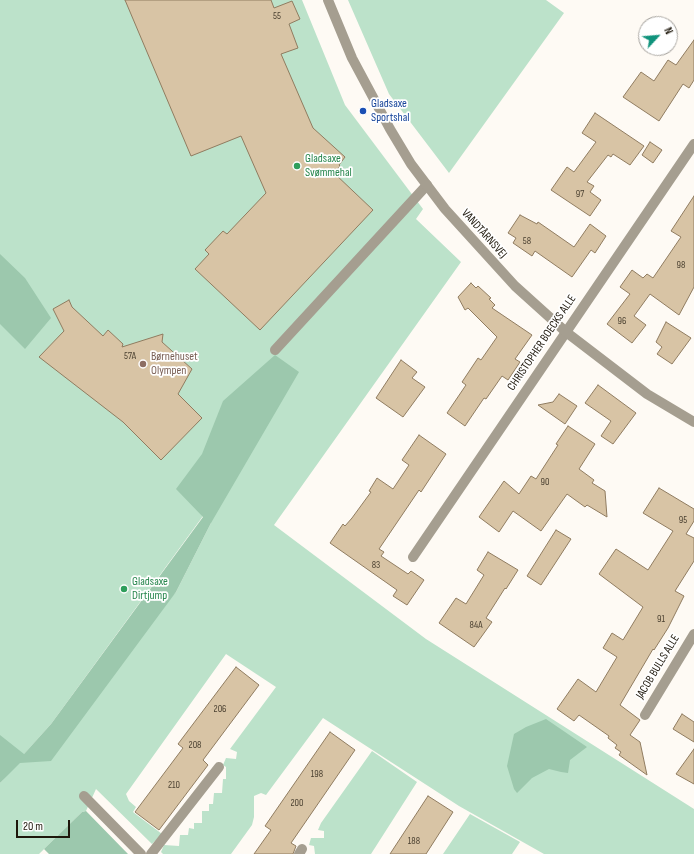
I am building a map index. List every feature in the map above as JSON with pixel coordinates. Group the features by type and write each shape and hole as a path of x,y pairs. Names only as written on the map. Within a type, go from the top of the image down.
{"street":[{"name":"VANDTÅRNSVEJ","path":"328,0 352,58 390,129 411,164 445,209 515,286 566,332 647,394 694,422"},
{"name":"CHRISTOPHER BOECKS ALLE","path":"413,558 694,144"},
{"path":"275,350 427,185"},
{"name":"JACOB BULLS ALLE","path":"645,715 694,634"},
{"path":"151,854 219,767"},
{"path":"84,796 141,854"}],"green space":[{"path":"0,0 302,0 345,105 423,209 416,219 461,262 274,525 426,639 694,809 694,854 544,854 459,806 323,718 266,795 261,793 254,796 254,817 252,825 231,854 163,854 161,852 164,845 179,846 180,835 188,835 189,828 194,829 194,823 202,823 202,811 209,811 209,804 213,804 214,793 222,793 223,779 226,779 226,767 223,765 226,758 236,759 237,752 230,749 276,687 226,654 126,794 129,801 136,807 133,812 162,834 152,844 96,789 86,811 82,812 39,854 0,854 0,783 176,592 211,523 203,516 51,724 0,781"},
{"path":"348,0 546,0 564,13 449,173 389,94"},
{"path":"0,254 25,278 51,318 25,349 0,324"},
{"path":"275,355 299,372 211,523 176,592 51,761 20,763 0,783 0,735 24,754 51,724 203,517 176,489 202,454 223,401"},
{"path":"546,719 587,747 570,760 568,773 549,769 532,778 517,793 514,789 507,766 514,734 526,727"},
{"path":"372,751 417,782 371,854 315,854 314,846 309,845 311,838 324,838 324,831 318,830 321,823"},
{"path":"86,811 128,854 49,854 44,849 82,812"},
{"path":"470,814 520,842 512,854 443,854"}],"building":[{"name":"Gladsaxe Svømmehal","path":"125,0 271,0 274,8 292,1 300,19 289,24 298,48 281,54 313,128 345,157 334,173 373,210 260,330 195,269 209,254 205,250 223,231 227,234 266,193 241,136 191,156"},
{"path":"694,40 694,80 689,88 683,84 659,121 623,97 641,72 654,81 668,60 676,65"},
{"path":"595,113 644,146 630,165 613,154 611,157 608,155 587,182 594,186 590,192 601,200 590,216 551,190 567,167 574,172 596,142 582,133"},
{"path":"650,142 662,150 653,163 642,155"},
{"path":"694,196 694,287 679,315 650,294 634,316 646,325 632,343 607,324 630,294 620,287 632,270 643,278 647,274 653,278 681,237 671,231"},
{"path":"520,215 537,224 538,222 574,247 590,224 606,236 595,253 591,250 572,277 535,251 532,256 513,243 516,238 508,233"},
{"path":"471,283 476,288 478,286 491,298 489,299 495,305 492,308 532,335 515,359 520,362 508,380 502,376 486,399 484,398 465,426 447,413 466,385 462,382 478,358 481,360 497,337 468,308 465,310 458,297"},
{"path":"69,300 72,307 103,336 108,330 123,344 122,347 163,334 162,342 192,369 178,394 202,418 161,460 123,422 39,357 64,331 53,309"},
{"path":"666,322 691,338 672,364 657,354 662,347 656,342"},
{"path":"401,360 417,372 412,378 425,387 403,417 376,398"},
{"path":"598,385 636,413 613,444 601,436 611,421 585,403"},
{"path":"559,394 577,406 565,424 538,405 553,402"},
{"path":"568,426 595,444 579,469 594,480 592,483 605,491 607,517 587,505 585,507 567,494 541,531 513,511 499,532 479,517 504,481 519,494 531,476 536,479 558,445 556,444"},
{"path":"419,435 446,454 421,492 419,490 379,549 384,552 381,556 408,574 411,571 424,580 407,605 393,596 397,590 330,543 343,524 345,526 371,492 369,491 377,478 393,489 409,465 402,460"},
{"path":"659,488 694,509 694,521 686,534 694,538 694,561 675,591 684,596 668,628 654,650 653,649 620,705 640,720 630,735 640,742 647,775 619,755 621,752 615,748 617,745 608,738 609,736 579,715 574,721 557,709 578,679 596,692 617,657 603,648 612,633 623,640 643,607 599,574 616,549 648,570 673,531 643,513"},
{"path":"556,530 571,539 541,585 527,576"},
{"path":"488,552 518,570 486,618 492,622 474,647 439,623 456,598 466,604 484,575 477,570"},
{"path":"236,667 259,685 203,760 208,765 159,830 135,812 183,748 178,744"},
{"path":"682,714 694,722 694,742 673,729"},
{"path":"330,732 355,750 291,843 296,846 293,854 254,854 271,830 265,826"},
{"path":"694,749 694,784 676,774"},
{"path":"428,796 453,812 426,854 390,854"}],"place":[{"name":"Gladsaxe Sportshal","path":"363,111"},
{"name":"Gladsaxe Svømmehal","path":"297,166"},
{"name":"Børnehuset Olympen","path":"143,364"},
{"name":"Gladsaxe Dirtjump","path":"124,589"}]}
